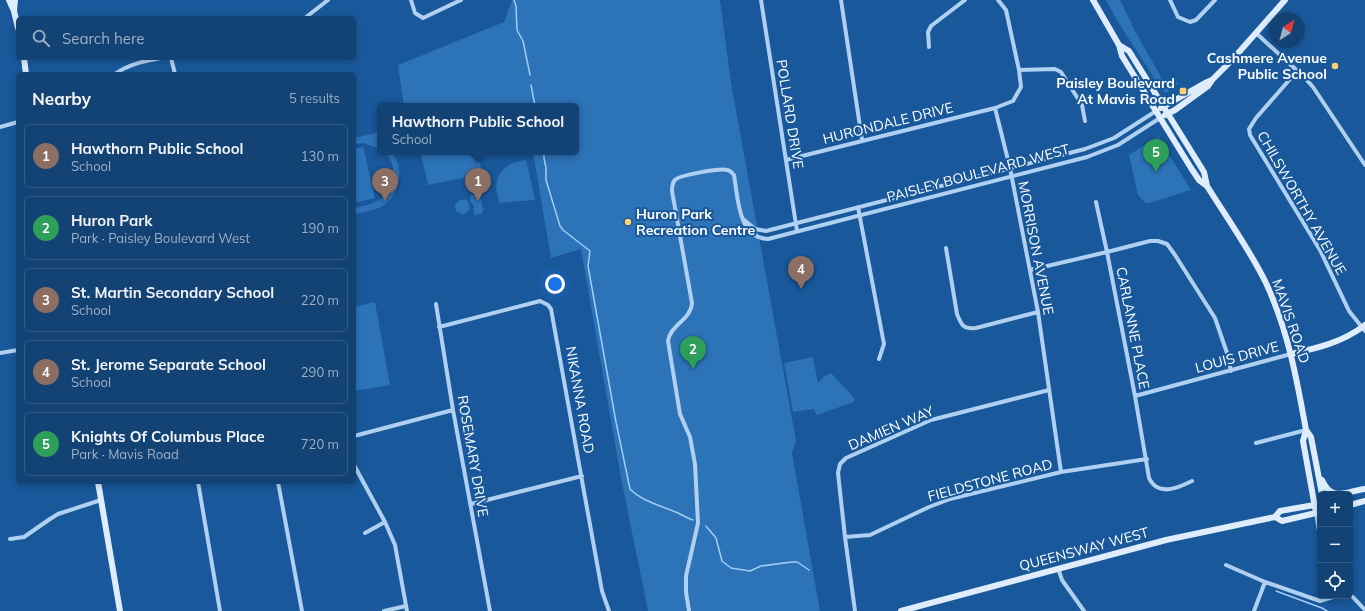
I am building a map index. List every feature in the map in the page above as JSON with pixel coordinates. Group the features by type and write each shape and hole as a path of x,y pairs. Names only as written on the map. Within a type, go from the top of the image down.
{"street":[{"path":"9,0 16,20"},
{"path":"14,11 15,0"},
{"path":"308,16 328,0"},
{"path":"412,0 415,13 423,18 461,0"},
{"name":"POLLARD DRIVE","path":"761,0 797,231"},
{"path":"841,0 862,140"},
{"path":"929,47 928,32 931,26 965,0"},
{"path":"995,108 1013,101 1021,87 1019,70 1006,10 998,0"},
{"name":"MAVIS ROAD","path":"1093,0 1119,45 1122,56 1199,180 1207,186"},
{"path":"1170,0 1178,17 1190,22 1196,20 1215,0"},
{"name":"PAISLEY BOULEVARD WEST","path":"689,611 686,597 686,576 698,523 695,464 690,437 680,414 668,341 670,334 691,311 692,303 672,191 672,184 676,179 682,176 727,170 734,175 742,218 748,230 760,238 770,239 1087,157 1108,149 1131,137 1196,96 1208,86 1285,0"},
{"path":"1256,33 1298,71 1313,87 1365,165"},
{"name":"MAVIS ROAD","path":"1119,45 1129,51 1164,107 1204,172 1207,186 1257,265 1266,283 1282,325 1296,374 1306,430 1303,441 1317,504"},
{"path":"24,60 26,72"},
{"path":"117,72 122,68 152,60"},
{"path":"172,60 174,72"},
{"path":"1019,70 1055,68 1060,72 1082,105 1085,121"},
{"name":"CHILSWORTHY AVENUE","path":"1298,71 1256,118 1249,129 1250,135 1320,250 1349,311 1364,328"},
{"name":"PAISLEY BOULEVARD WEST","path":"742,218 755,229 762,231 778,228 1097,145 1118,135 1156,111 1212,80"},
{"name":"HURONDALE DRIVE","path":"786,160 995,108"},
{"name":"MORRISON AVENUE","path":"995,108 1012,176 1038,312 1061,472"},
{"path":"0,127 16,123"},
{"name":"CARLANNE PLACE","path":"1096,202 1135,396 1147,459 1149,478 1156,488 1176,489 1192,481"},
{"path":"858,207 884,344 879,359"},
{"path":"1030,270 1150,241 1158,241 1167,244 1214,318 1227,353 1231,371"},
{"path":"946,248 957,314 961,324 967,328 976,328 1038,312"},
{"name":"NIKANNA ROAD","path":"439,327 540,301 551,308 602,592 609,611"},
{"name":"ROSEMARY DRIVE","path":"436,304 453,410 490,611"},
{"name":"LOUIS DRIVE","path":"1135,396 1330,345 1364,328"},
{"path":"0,353 16,350"},
{"name":"DAMIEN WAY","path":"855,611 838,473 840,464 846,458 931,420 1049,390"},
{"path":"356,435 453,410"},
{"path":"1256,443 1306,430"},
{"name":"MAVIS ROAD","path":"1306,430 1311,437 1322,491"},
{"name":"FIELDSTONE ROAD","path":"845,537 870,535 929,507 950,499 1061,472 1147,459"},
{"path":"1318,469 1327,490 1333,494 1343,494 1365,489"},
{"path":"356,470 385,522 395,545 406,608 384,611"},
{"path":"471,504 582,476"},
{"path":"98,484 120,611"},
{"path":"198,484 220,611"},
{"path":"278,484 302,611"},
{"path":"1353,495 1365,493"},
{"path":"10,539 24,537 58,514 101,500"},
{"path":"1353,504 1365,501"},
{"name":"QUEENSWAY WEST","path":"901,611 1166,540 1275,517 1280,511 1317,504"},
{"name":"QUEENSWAY WEST","path":"1275,517 1282,521 1317,512"},
{"path":"366,533 385,522"},
{"path":"1226,565 1265,582 1320,601 1326,599"},
{"path":"1058,568 1062,580 1084,611"},
{"path":"1254,611 1265,582"},
{"path":"1353,597 1365,610"}],"shaded area":[{"path":"512,0 720,0 731,83 796,441 792,453 820,611 648,611 621,478 581,249 551,258 534,155 579,155 579,103 404,103 398,65 504,22"},
{"path":"1106,0 1120,0 1135,31 1162,79 1179,83 1166,93 1162,90 1118,22"},
{"path":"377,133 377,148 364,143 356,144 356,138"},
{"path":"1158,137 1191,190 1146,204 1138,195 1129,155"},
{"path":"363,147 375,198 356,203 356,149"},
{"path":"387,155 394,155 398,165 399,180 394,194 390,200 381,207 356,214 356,208 378,201 390,189 393,169"},
{"path":"421,155 479,155 482,174 428,185"},
{"path":"526,160 535,198 534,200 500,203 496,187 500,174 510,165"},
{"path":"480,194 484,209 482,211 483,213 475,215 473,208 474,205 470,202 471,195"},
{"path":"465,199 468,201 470,209 466,213 462,214 456,211 455,205 458,201"},
{"path":"375,302 390,385 356,391 356,307"},
{"path":"813,357 818,383 823,377 831,373 855,399 854,402 817,415 814,409 793,412 784,363"}],"waterway":[{"path":"514,0 516,6 517,30 523,41 530,75"},
{"path":"531,85 534,103"},
{"path":"544,155 546,180 560,226 590,251 588,266 616,422 630,489 647,500 693,520"},
{"path":"706,526 716,538 722,561 731,568 750,571 761,566 797,562 809,570"},
{"path":"1276,591 1327,611"}],"place":[{"name":"Cashmere Avenue Public School","path":"1335,66"},
{"name":"Paisley Boulevard At Mavis Road","path":"1183,91"},
{"name":"Knights Of Columbus Place","path":"1156,172"},
{"name":"St. Martin Secondary School","path":"385,201"},
{"name":"Hawthorn Public School","path":"478,201"},
{"name":"Huron Park Recreation Centre","path":"628,222"},
{"name":"St. Jerome Separate School","path":"801,289"},
{"name":"Huron Park","path":"693,369"}]}
